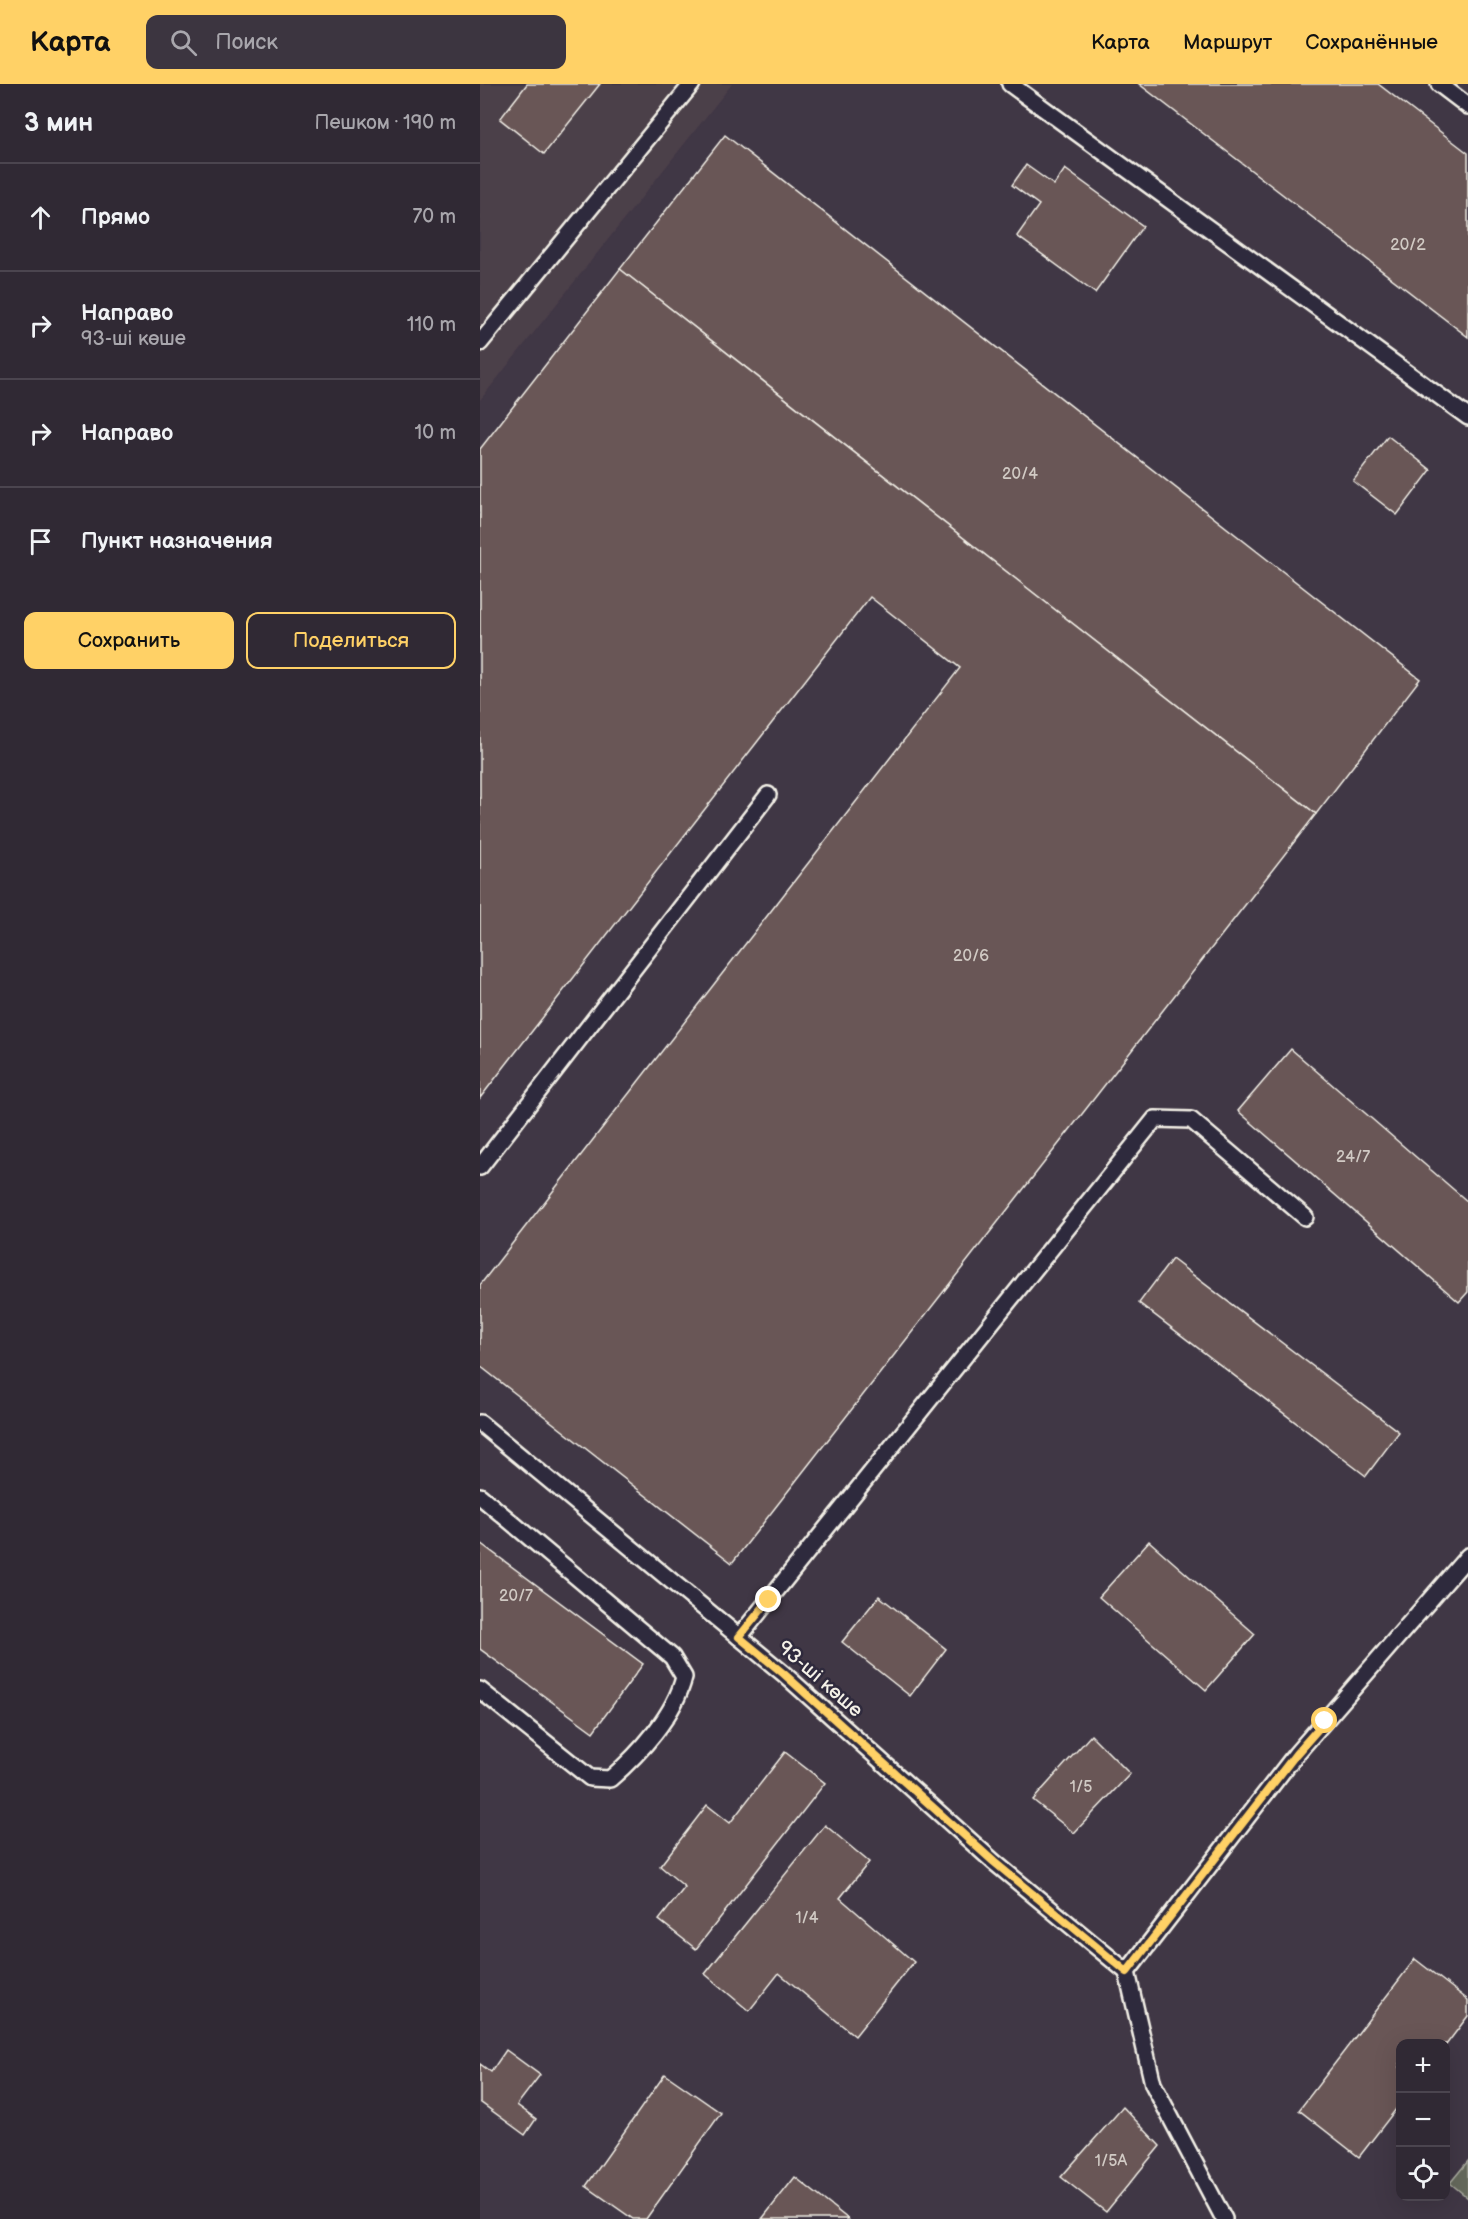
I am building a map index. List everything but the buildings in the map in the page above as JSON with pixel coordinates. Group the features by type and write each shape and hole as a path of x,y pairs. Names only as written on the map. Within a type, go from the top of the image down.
{"lane":[{"path":"480,343 692,84"},
{"path":"1010,84 1468,417"},
{"path":"1439,84 1468,106"},
{"path":"480,1167 768,795"},
{"path":"739,1637 1155,1119 1191,1120 1305,1217"},
{"name":"93-ші көше","path":"480,1423 739,1637 994,1862 1127,1972"},
{"path":"480,1496 672,1657 684,1677 681,1691 671,1710 628,1763 610,1779 590,1778 480,1690"},
{"path":"1224,2219 1153,2084 1127,1972 1296,1754 1468,1556"}],"shaded area":[{"path":"480,84 732,84 480,400"}],"green space":[{"path":"1468,2161 1468,2198 1450,2183"}],"route":[{"path":"769,1600 739,1637 784,1674 994,1862 1127,1972 1296,1754 1325,1721"}]}
